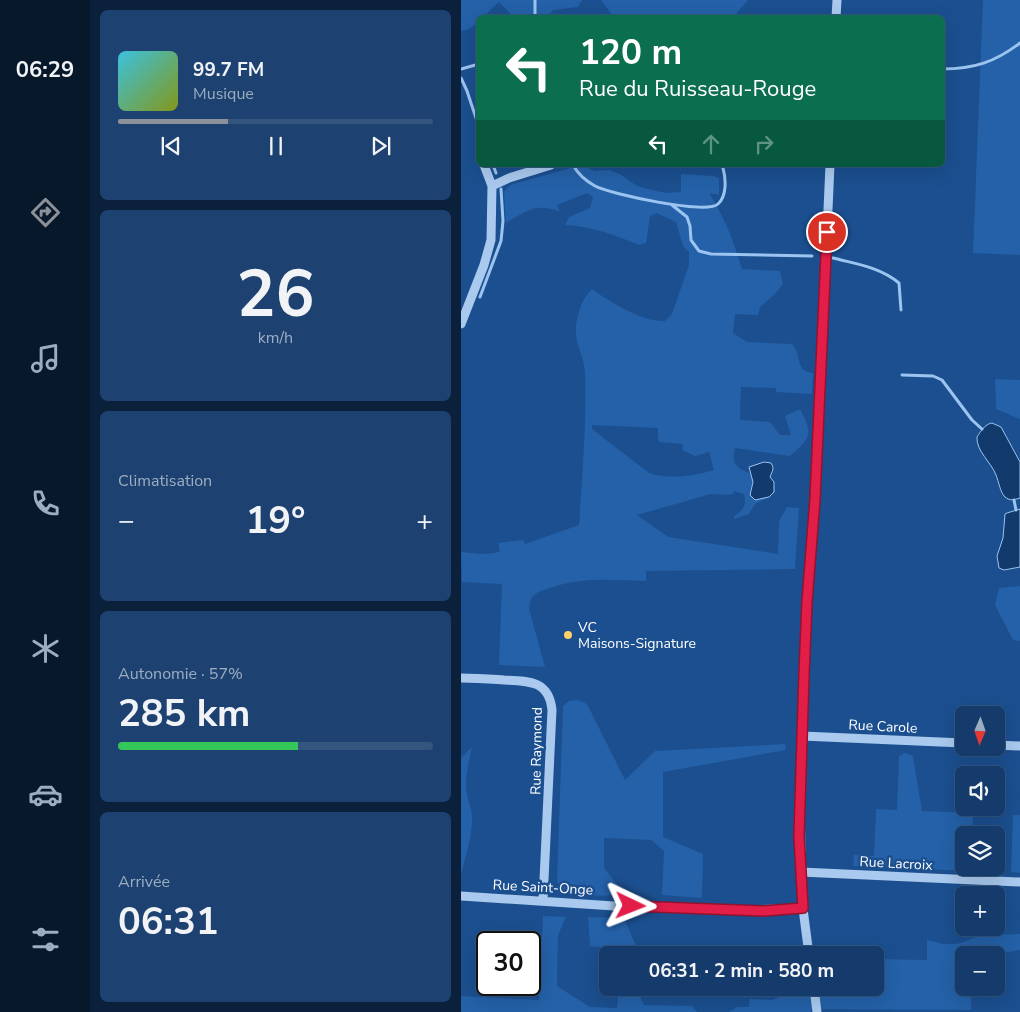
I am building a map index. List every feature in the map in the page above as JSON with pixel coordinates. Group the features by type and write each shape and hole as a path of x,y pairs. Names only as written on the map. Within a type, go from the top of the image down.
{"street":[{"path":"836,15 837,0"},
{"path":"461,324 489,252 493,229 492,186 485,167"},
{"path":"492,186 516,175 544,167"},
{"path":"808,946 803,908 799,836 807,602 815,499 830,167"},
{"name":"Rue Raymond","path":"461,678 526,680 540,685 549,696 552,710 543,901"},
{"name":"Rue Carole","path":"802,736 955,743"},
{"path":"1005,745 1020,746"},
{"name":"Rue Lacroix","path":"801,872 1020,882"},
{"name":"Rue Saint-Onge","path":"461,896 613,906 750,910 803,908"},
{"path":"815,996 817,1012"}],"shaded area":[{"path":"461,0 582,0 578,7 553,10 549,15 512,15 499,2 485,15 476,15 476,24 461,31"},
{"path":"601,0 748,0 736,15 612,15"},
{"path":"983,0 1020,0 1020,255 973,253"},
{"path":"574,167 586,167 595,171 609,170 620,174 637,186 667,193 681,192 681,174 719,178 719,195 709,193 728,230 742,269 780,271 783,284 760,307 758,315 735,314 733,333 747,342 792,344 803,369 813,373 812,394 776,392 776,388 741,387 740,420 770,422 780,435 791,435 785,416 800,409 808,430 808,435 803,444 790,456 735,448 734,461 738,467 750,473 753,482 750,489 755,500 769,497 755,504 749,514 734,519 734,516 740,512 745,501 744,494 734,491 733,494 711,494 637,515 668,537 778,554 779,521 787,507 799,508 795,569 646,571 646,581 587,580 543,590 533,596 529,609 545,667 499,665 502,584 462,582 461,552 494,553 500,551 498,543 523,540 525,544 579,525 585,410 585,372 576,334 581,306 585,297 592,289 608,300 637,315 665,321 672,314 689,265 689,252 683,246 676,222 657,213 650,216 646,243 639,245 594,229 565,225 569,217 590,208 593,197 587,193 557,205 560,212 545,208 532,209 506,223 504,192 510,185","holes":["592,425 658,428 658,440 660,442 683,444 682,450 695,456 709,452 714,470 681,476 649,473 592,429"]},
{"path":"995,379 1020,380 1020,419 996,409"},
{"path":"992,423 1001,427 1020,462 1020,498 1014,500 1010,500 1003,495 994,470 981,452 977,442 977,437 985,426"},
{"path":"764,462 771,463 773,467 770,477 774,482 774,492 769,497 755,500 750,495 753,482 749,467"},
{"path":"1020,509 1020,567 1004,570 999,568 997,556 1003,538 1005,514"},
{"path":"1020,586 1020,641 1013,640 995,605 999,588"},
{"path":"577,700 587,704 625,780 655,751 785,744 786,750 663,772 663,837 703,854 702,898 662,895 664,851 651,840 604,838 604,868 626,895 582,895 566,892 561,889 557,881 563,706 569,701"},
{"path":"472,747 467,770 466,788 472,814 472,824 461,875 461,758"},
{"path":"905,753 913,756 922,811 955,812 955,816 973,816 972,826 955,826 955,870 853,866 854,855 874,856 876,809 897,810 899,756"},
{"path":"1013,815 1020,815 1020,873 1011,872"},
{"path":"543,916 566,917 558,935 557,986 590,1007 617,1008 618,996 640,996 644,1005 692,1006 697,1012 461,1012 461,996 539,1000 539,996 541,996"},
{"path":"588,917 624,918 636,946 599,947 590,946"},
{"path":"1020,934 1020,950 1005,953 1005,946 955,946 955,996 971,996 971,1010 811,1009 811,1012 729,1012 737,1007 749,1007 750,999 772,1000 779,996 884,996 884,959 927,960 927,940 943,944 954,944 978,936"}],"waterway":[{"path":"535,0 535,15"},
{"path":"945,69 964,68 993,60 1020,43"},
{"path":"461,69 476,65"},
{"path":"461,78 476,118"},
{"path":"494,167 496,173"},
{"path":"574,167 585,180 604,190 658,202 696,207 710,207 721,201 725,187 724,167"},
{"path":"480,297 501,241 503,221 501,189"},
{"path":"672,205 687,217 691,240 699,251 711,254 812,256"},
{"path":"833,258 859,264 884,273 899,283 901,310"},
{"path":"902,375 933,376 942,380 972,420 982,429"},
{"path":"1014,500 1016,510"}],"place":[{"name":"VC Maisons-Signature","path":"568,635"}],"route":[{"path":"631,906 763,911 803,908 799,836 804,674 807,602 815,499 827,232"}]}
